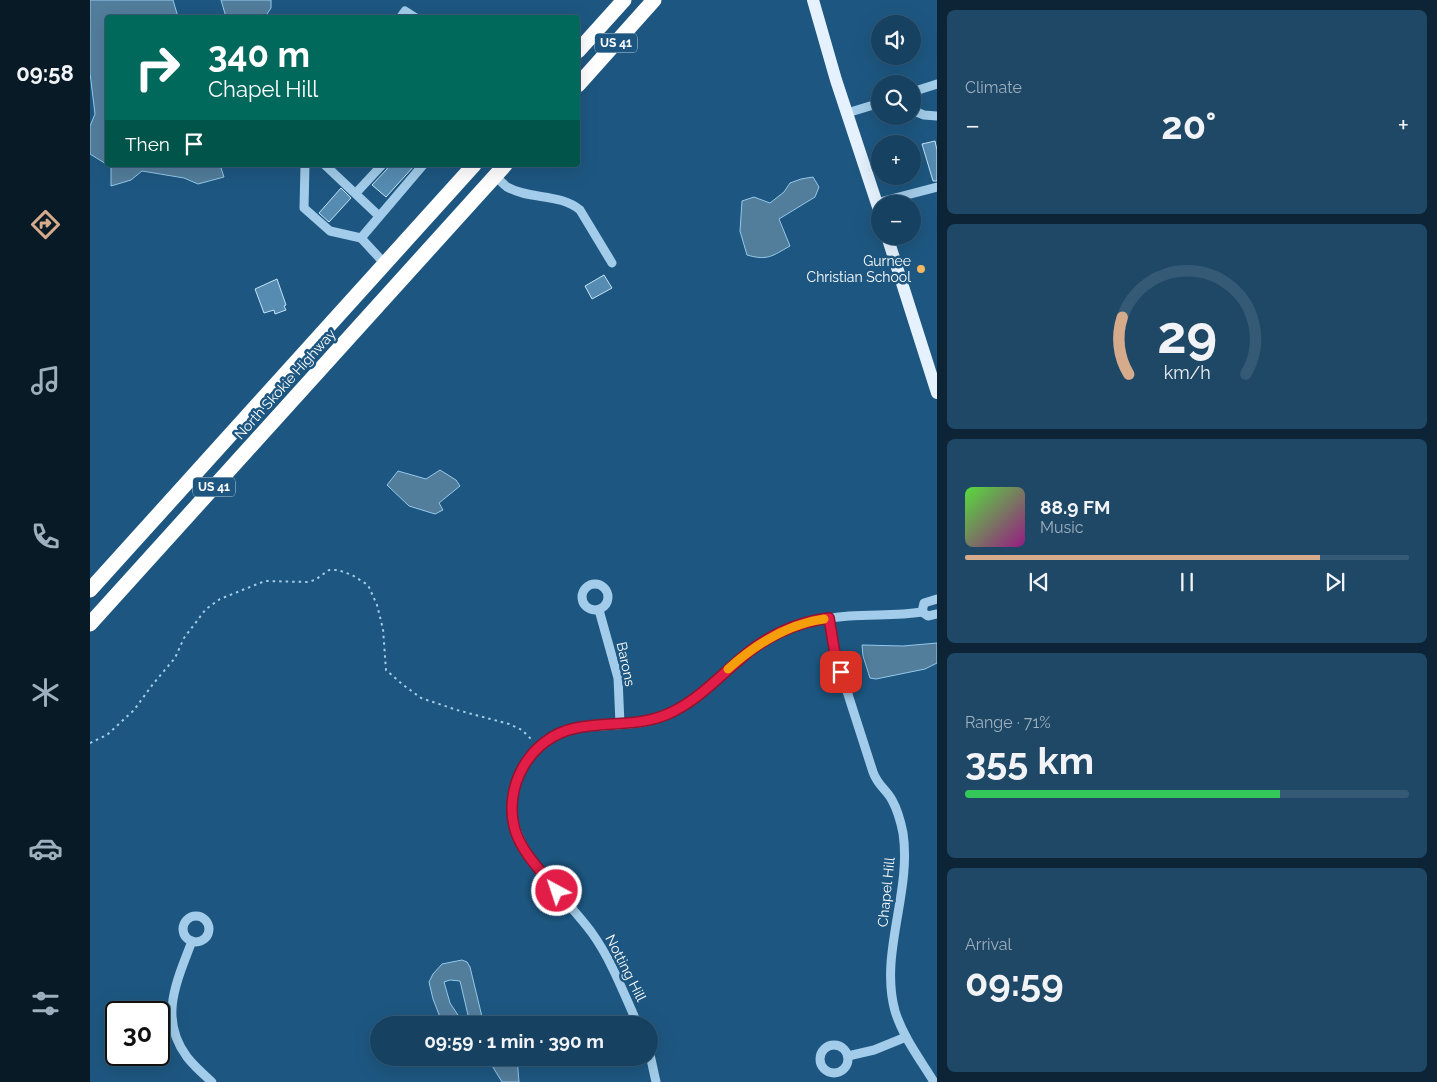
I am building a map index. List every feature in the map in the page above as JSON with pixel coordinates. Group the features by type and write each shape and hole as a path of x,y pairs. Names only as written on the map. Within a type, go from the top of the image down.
{"highway":[{"name":"US 41","path":"580,49 624,0"},
{"name":"US 41","path":"580,83 654,0"},
{"name":"North Skokie Highway","path":"90,590 472,167"},
{"name":"North Skokie Highway","path":"90,624 500,170"}],"main road":[{"path":"813,0 874,195"},
{"path":"890,245 937,393"}],"street":[{"path":"921,89 937,84"},
{"path":"847,113 871,106"},
{"path":"921,114 937,116"},
{"path":"305,167 304,208 330,231 361,238 385,264"},
{"path":"327,167 379,216"},
{"path":"356,194 380,167"},
{"path":"361,238 421,167"},
{"path":"500,170 507,187 540,197 562,200 574,205 584,216 612,263"},
{"path":"915,195 937,187"},
{"path":"922,612 924,603 937,599"},
{"name":"Barons","path":"599,610 618,678 620,724"},
{"name":"Notting Hill","path":"634,1016 604,951 592,933 525,851 516,832 513,820 513,795 519,774 530,756 557,734 577,728 650,721 675,711 692,701 762,642 793,627 829,618 850,616 896,615 922,612 928,616 937,614"},
{"name":"Chapel Hill","path":"829,618 835,654 872,772 877,782 892,800 902,832 904,872 891,986 895,1011 906,1037 934,1082"},
{"path":"192,941 174,990 172,1003 173,1025 186,1056 212,1082"},
{"path":"848,1056 874,1050 906,1037"},
{"path":"652,1066 656,1082"}],"path":[{"path":"90,743 107,735 134,710 175,658 184,638 206,609 220,599 266,581 307,582 315,580 329,570 338,570 368,585 377,605 383,629 386,670 402,684 421,698 509,724 522,730 531,739"}],"water":[{"path":"90,0 173,0 177,15 105,15 105,163 90,154 90,126 95,114 90,73"},
{"path":"221,0 271,0 271,8 266,15 225,15"},
{"path":"111,167 221,167 224,177 198,184 184,178 142,171 131,180 111,186"},
{"path":"813,177 819,187 815,197 779,219 790,246 770,256 760,258 747,255 740,231 742,201 754,197 770,203 784,192 790,183"},
{"path":"440,470 456,480 460,486 439,503 443,510 435,514 409,506 387,485 398,471 426,479"},
{"path":"937,643 937,663 925,669 876,679 870,678 863,656 862,645 903,646"},
{"path":"462,960 467,962 470,967 482,1016 468,1016 460,981 450,980 444,982 450,1003 459,1016 440,1016 429,982 442,964"},
{"path":"492,1066 518,1066 519,1082 502,1082"}],"building":[{"path":"935,141 937,150 937,181 933,181 922,144"},
{"path":"388,167 413,167 386,197 372,185"},
{"path":"341,188 351,198 329,222 319,213"},
{"path":"604,275 612,288 592,299 585,286"},
{"path":"277,279 286,310 275,314 274,310 264,313 255,289"}],"slow traffic":[{"path":"728,669 762,642 793,627 824,619"}],"place":[{"name":"Gurnee Christian School","path":"921,269"}],"route":[{"path":"557,891 525,851 516,832 513,820 513,795 519,774 530,756 548,740 557,734 577,728 650,721 675,711 692,701 762,642 793,627 818,620 829,618 835,654 841,672"}]}
